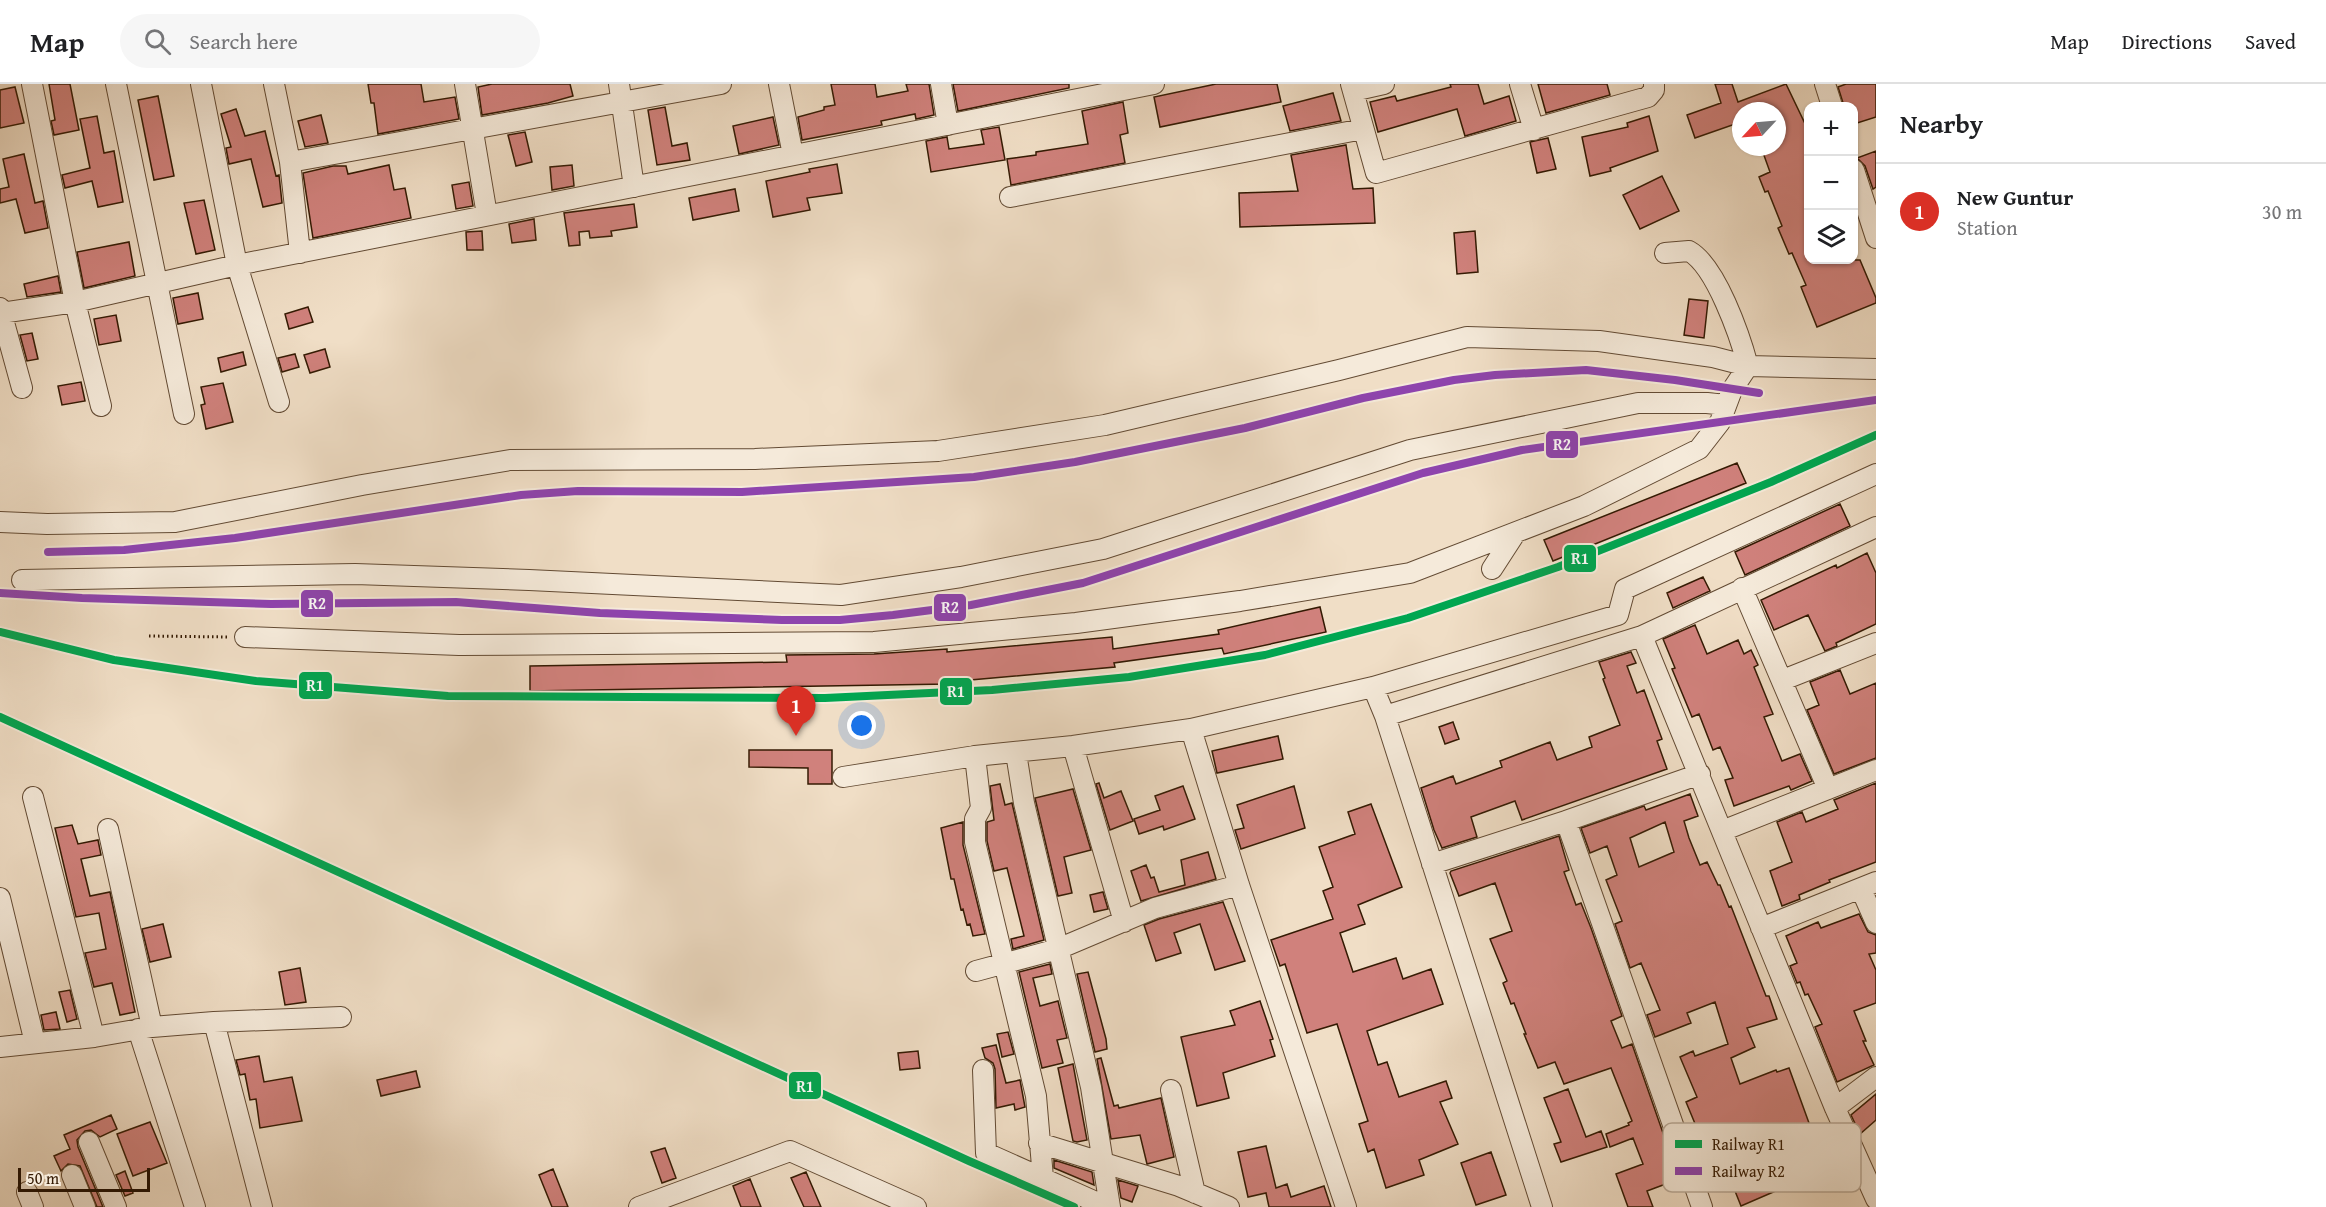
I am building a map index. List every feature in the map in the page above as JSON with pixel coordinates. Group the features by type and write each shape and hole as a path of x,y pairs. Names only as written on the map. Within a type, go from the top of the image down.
{"street":[{"path":"32,84 75,302 101,406"},
{"path":"116,84 184,414"},
{"path":"201,84 237,265 279,402"},
{"path":"274,84 290,162 300,253"},
{"path":"465,84 487,215"},
{"path":"290,162 473,129 621,93 721,84"},
{"path":"779,84 793,155"},
{"path":"940,84 948,125"},
{"path":"22,388 1,311 75,302 237,265 948,125 1119,88 1154,84"},
{"path":"1384,84 1352,88 1376,173 1648,97 1654,90 1654,84"},
{"path":"1520,84 1534,130"},
{"path":"1825,84 1831,102"},
{"path":"621,93 634,187"},
{"path":"1010,198 1363,129"},
{"path":"1858,182 1876,238"},
{"path":"1665,253 1689,251 1697,255 1704,263 1733,320 1748,366"},
{"path":"0,522 47,524 175,522 362,485 510,460 755,459 938,451 1104,425 1339,370 1467,337 1599,341 1713,357 1748,366 1876,369"},
{"path":"245,637 459,645 874,642 1076,623 1240,601 1410,573 1584,506 1699,449 1720,422 1732,390 1748,366"},
{"path":"22,579 355,574 841,595 961,577 1103,549 1410,450 1638,403 1726,405"},
{"path":"843,777 975,756 1073,746 1191,729 1373,687 1618,615 1625,589 1876,474"},
{"path":"1385,716 1642,636 1876,527"},
{"path":"1492,569 1516,532"},
{"path":"1742,588 1828,789"},
{"path":"1642,636 1842,1123"},
{"path":"1783,680 1876,643"},
{"path":"1373,687 1385,716 1542,1207"},
{"path":"1191,729 1239,885 1346,1207"},
{"path":"1073,746 1124,922"},
{"path":"1016,753 1024,803 1091,1087 1109,1207"},
{"path":"975,756 981,808 975,819 975,842 1036,1096 1043,1178"},
{"path":"1722,831 1876,770"},
{"path":"1432,864 1700,774"},
{"path":"33,796 94,1036"},
{"path":"1566,820 1672,1123"},
{"path":"108,829 145,1028 195,1207"},
{"path":"976,971 1059,949 1155,908 1239,885"},
{"path":"1761,928 1868,885 1876,923"},
{"path":"0,898 35,1043"},
{"path":"0,1047 145,1028 214,1022 341,1017"},
{"path":"214,1022 262,1207"},
{"path":"983,1070 986,1153 1109,1207"},
{"path":"1835,1108 1876,1077"},
{"path":"1171,1090 1195,1193"},
{"path":"89,1142 116,1207"},
{"path":"1039,1143 1195,1193 1229,1207"},
{"path":"639,1207 790,1151 916,1207"},
{"path":"1861,1166 1876,1199"},
{"path":"72,1175 85,1207"},
{"path":"1697,1192 1702,1207"}],"path":[{"path":"149,636 245,637"}],"building":[{"path":"49,84 70,84 79,130 54,135 51,121 55,120"},
{"path":"368,84 421,84 424,102 455,97 459,119 378,134 374,103 371,103"},
{"path":"492,84 570,84 573,96 482,115 478,87"},
{"path":"831,84 875,84 877,97 908,91 906,84 929,84 934,115 916,119 915,114 881,121 882,125 802,140 798,117 835,105"},
{"path":"953,84 1069,84 1069,88 958,111"},
{"path":"1216,84 1277,84 1281,102 1160,127 1154,97"},
{"path":"1450,84 1478,84 1484,104 1509,96 1516,121 1465,136 1457,109 1378,132 1370,102 1395,96 1397,101 1451,87"},
{"path":"1538,84 1607,84 1610,95 1546,113"},
{"path":"1715,84 1732,84 1738,102 1732,102 1732,125 1695,138 1687,115 1721,103"},
{"path":"1786,84 1804,122 1804,264 1858,264 1860,260 1876,303 1817,327 1801,287 1806,285 1792,253 1789,254 1778,228 1782,226 1768,191 1765,192 1759,177 1770,172 1764,156 1786,156 1786,102 1738,102"},
{"path":"1846,84 1876,84 1876,117 1858,123 1858,102 1843,102 1838,87"},
{"path":"15,87 24,123 0,128 0,90"},
{"path":"1333,93 1341,121 1290,131 1283,106"},
{"path":"158,96 174,176 154,180 138,100"},
{"path":"1123,102 1128,133 1120,135 1125,163 1011,185 1007,159 1088,144 1082,111"},
{"path":"665,107 672,146 687,143 690,160 657,165 648,110"},
{"path":"236,109 245,136 265,131 276,176 279,175 282,203 263,207 251,159 229,164 226,148 231,147 221,114"},
{"path":"321,115 328,143 305,147 298,121"},
{"path":"97,116 104,153 114,151 123,202 98,207 92,181 65,188 62,175 90,168 80,119"},
{"path":"1649,116 1658,151 1610,168 1611,171 1590,176 1582,137 1628,127 1627,123"},
{"path":"773,117 779,145 739,154 733,126"},
{"path":"999,127 1005,160 931,172 926,141 947,137 949,149 984,144 981,130"},
{"path":"525,132 532,162 516,166 508,135"},
{"path":"1548,138 1556,169 1537,173 1530,142"},
{"path":"1346,145 1353,189 1373,188 1375,223 1240,227 1239,193 1298,191 1291,155"},
{"path":"1876,151 1876,187 1873,189 1865,166 1858,158"},
{"path":"24,154 35,203 43,201 48,228 25,233 16,199 0,203 0,189 9,187 3,159"},
{"path":"837,164 842,193 807,198 810,210 773,217 766,181"},
{"path":"389,165 394,190 405,188 411,218 313,238 303,173 333,166 346,166 348,174"},
{"path":"572,165 574,186 552,190 550,167"},
{"path":"1662,176 1679,211 1640,229 1623,195"},
{"path":"469,182 473,206 456,209 452,185"},
{"path":"735,189 739,211 693,220 689,198"},
{"path":"204,200 215,250 196,254 184,203"},
{"path":"634,204 637,227 611,231 612,236 590,238 589,231 579,232 580,245 569,246 564,213"},
{"path":"534,219 536,240 512,243 509,224"},
{"path":"482,231 483,250 467,250 466,232"},
{"path":"1475,231 1478,272 1457,274 1454,233"},
{"path":"129,242 135,276 84,288 77,252"},
{"path":"58,276 61,292 27,297 24,284"},
{"path":"198,293 203,319 178,324 173,298"},
{"path":"1689,299 1708,301 1704,338 1684,335"},
{"path":"308,307 313,322 289,329 285,314"},
{"path":"116,315 121,341 99,345 94,319"},
{"path":"32,333 38,359 27,361 20,335"},
{"path":"325,349 330,367 310,373 304,355"},
{"path":"243,352 246,365 221,372 218,358"},
{"path":"295,354 299,367 282,372 278,358"},
{"path":"81,382 85,401 62,405 58,386"},
{"path":"223,383 233,422 206,429 201,405 205,404 201,387"},
{"path":"1737,463 1746,483 1553,561 1544,540"},
{"path":"1840,504 1850,526 1745,575 1735,552"},
{"path":"1867,553 1876,573 1876,624 1836,643 1837,646 1825,651 1808,615 1774,630 1761,600"},
{"path":"1703,577 1710,591 1673,608 1667,593"},
{"path":"1320,607 1326,632 1224,654 1222,648 1114,663 1115,667 948,682 948,684 530,691 530,666 787,662 786,655 874,654 947,649 947,652 1112,637 1113,649 1219,634 1218,630"},
{"path":"1695,625 1707,654 1738,640 1744,654 1751,650 1758,665 1754,667 1773,714 1764,717 1782,761 1800,754 1812,781 1791,790 1789,786 1734,806 1725,780 1733,778 1720,747 1713,750 1699,714 1692,717 1672,669 1675,668 1663,639"},
{"path":"1631,652 1636,663 1627,666 1637,693 1644,690 1662,739 1657,741 1667,769 1522,820 1515,801 1471,817 1477,837 1442,848 1421,788 1453,776 1456,784 1502,767 1500,761 1550,742 1557,760 1592,747 1589,737 1620,725 1599,662"},
{"path":"1840,670 1850,694 1876,683 1876,758 1834,774 1807,710 1819,705 1810,682"},
{"path":"1453,722 1459,739 1445,744 1439,727"},
{"path":"1278,736 1283,759 1217,773 1212,751"},
{"path":"749,750 832,750 832,784 808,784 808,768 749,767"},
{"path":"1099,783 1104,798 1121,791 1133,821 1110,830 1096,784"},
{"path":"1876,783 1876,862 1829,880 1830,882 1799,895 1800,899 1782,906 1770,871 1792,862 1777,822 1802,812 1806,822 1838,809 1834,800"},
{"path":"1000,784 1005,805 1012,803 1044,940 1013,949 1011,939 1024,936 1007,868 994,871 987,841 987,822 994,820 990,786"},
{"path":"1183,786 1195,819 1164,830 1163,826 1139,834 1134,819 1160,810 1155,796"},
{"path":"1294,786 1305,828 1241,849 1235,830 1244,828 1237,805"},
{"path":"1073,789 1091,850 1064,857 1072,893 1058,896 1035,798"},
{"path":"1690,794 1698,816 1684,821 1689,838 1700,865 1707,862 1729,907 1731,906 1777,1019 1747,1028 1755,1047 1731,1058 1740,1084 1776,1070 1777,1072 1789,1068 1809,1123 1695,1123 1686,1102 1697,1097 1680,1057 1693,1051 1695,1056 1728,1044 1715,1002 1687,1013 1691,1023 1655,1037 1647,1015 1660,1010 1641,963 1630,968 1615,924 1622,921 1606,880 1617,875 1607,846 1590,853 1581,828 1644,806 1646,810","holes":["1665,822 1674,852 1639,867 1630,838"]},
{"path":"1371,804 1402,887 1358,905 1365,924 1340,933 1353,972 1396,958 1403,979 1431,969 1443,1004 1367,1031 1378,1065 1387,1062 1399,1097 1446,1081 1452,1098 1440,1102 1458,1144 1419,1160 1424,1175 1386,1188 1374,1149 1368,1152 1359,1124 1368,1121 1337,1024 1307,1033 1285,964 1280,966 1271,940 1333,919 1323,891 1333,887 1319,847 1355,834 1348,812"},
{"path":"963,822 963,845 985,934 973,936 970,924 967,925 963,909 961,910 954,879 951,879 941,828"},
{"path":"72,825 78,844 98,840 101,855 81,859 90,896 110,892 135,1012 120,1015 112,983 94,987 85,953 106,949 99,913 76,917 55,828"},
{"path":"1559,836 1569,870 1564,872 1576,905 1581,903 1622,1016 1611,1021 1622,1048 1632,1044 1663,1133 1663,1185 1647,1191 1653,1207 1628,1207 1616,1174 1643,1164 1633,1138 1610,1147 1606,1134 1629,1125 1628,1123 1632,1121 1611,1068 1564,1084 1555,1062 1538,1068 1514,1003 1511,1004 1503,983 1507,981 1490,939 1512,931 1495,883 1459,896 1451,871"},
{"path":"1208,852 1216,879 1141,901 1131,871 1146,865 1151,878 1154,877 1159,892 1185,885 1181,860"},
{"path":"1103,892 1108,909 1094,912 1090,895"},
{"path":"1223,902 1245,961 1215,970 1200,924 1174,933 1181,953 1156,961 1144,925"},
{"path":"1859,914 1868,932 1876,935 1876,953 1869,954 1876,970 1876,1003 1854,1011 1866,1041 1863,1041 1874,1065 1837,1082 1815,1027 1822,1024 1808,994 1805,995 1800,982 1797,983 1790,966 1797,963 1786,936 1818,922 1821,928"},
{"path":"163,924 171,957 150,962 142,929"},
{"path":"1050,964 1052,974 1033,978 1040,1006 1058,1001 1067,1038 1057,1040 1063,1063 1042,1068 1019,972"},
{"path":"300,968 306,1002 285,1005 279,972"},
{"path":"1088,972 1107,1049 1095,1052 1077,974"},
{"path":"70,990 77,1019 67,1022 59,992"},
{"path":"1260,1001 1273,1039 1270,1040 1275,1056 1223,1073 1229,1098 1197,1106 1181,1037 1235,1025 1230,1011"},
{"path":"56,1012 60,1029 44,1030 41,1015"},
{"path":"1008,1032 1014,1054 1002,1057 997,1034"},
{"path":"996,1045 1006,1083 1020,1080 1025,1107 1015,1110 1014,1104 996,1108 995,1069 993,1063 985,1058 982,1048"},
{"path":"918,1051 920,1068 900,1070 898,1053"},
{"path":"259,1056 264,1082 292,1077 302,1121 260,1128 256,1099 250,1100 245,1074 240,1075 236,1060"},
{"path":"1101,1058 1114,1106 1118,1105 1119,1108 1161,1098 1174,1157 1147,1164 1140,1135 1111,1139 1097,1059"},
{"path":"1073,1064 1087,1140 1077,1142 1073,1141 1058,1068"},
{"path":"416,1071 420,1087 381,1096 377,1080"},
{"path":"1568,1089 1586,1137 1601,1131 1607,1147 1561,1162 1554,1144 1561,1142 1544,1098"},
{"path":"1876,1094 1876,1120 1861,1133 1861,1123 1855,1123 1851,1115"},
{"path":"111,1115 117,1129 100,1137 91,1130 85,1131 77,1140 103,1207 97,1207 80,1166 68,1164 61,1171 54,1156 70,1149 64,1135"},
{"path":"150,1122 167,1163 133,1176 117,1134"},
{"path":"1266,1146 1276,1188 1287,1184 1291,1197 1324,1186 1331,1207 1269,1207 1266,1193 1248,1197 1238,1152"},
{"path":"665,1148 676,1178 662,1183 651,1152"},
{"path":"1491,1152 1506,1195 1476,1205 1461,1163"},
{"path":"1054,1160 1092,1172 1094,1185 1054,1168"},
{"path":"553,1169 568,1207 552,1207 539,1175"},
{"path":"125,1171 133,1193 125,1196 116,1175"},
{"path":"806,1172 821,1207 804,1207 791,1178"},
{"path":"750,1179 761,1207 741,1207 733,1186"},
{"path":"1118,1180 1138,1186 1132,1202 1121,1198"},
{"path":"1735,1192 1773,1192 1741,1206"}],"rail line":[{"name":"R2","path":"48,552 124,550 235,538 521,495 578,491 742,492 974,477 1075,462 1245,428 1363,398 1454,380 1495,375 1586,370 1675,380 1759,393"},
{"name":"R2","path":"0,593 271,604 456,602 600,613 782,620 840,620 893,615 971,605 1083,583 1423,473 1522,450 1876,400"},
{"name":"R1","path":"0,632 114,660 256,681 448,696 825,698 992,690 1129,677 1265,655 1408,618 1558,567 1771,482 1876,435"},
{"name":"R1","path":"0,717 1074,1207"}],"place":[{"name":"New Guntur","path":"796,736"}]}
